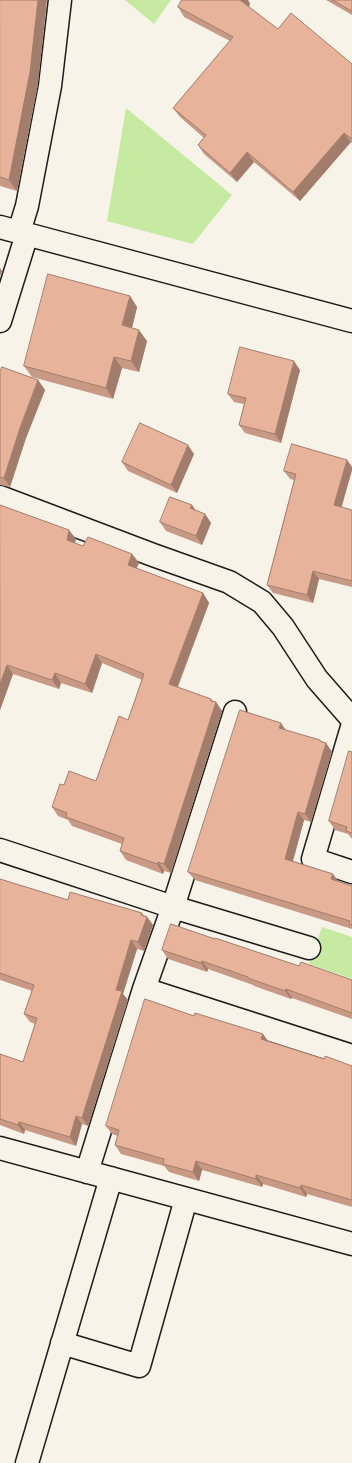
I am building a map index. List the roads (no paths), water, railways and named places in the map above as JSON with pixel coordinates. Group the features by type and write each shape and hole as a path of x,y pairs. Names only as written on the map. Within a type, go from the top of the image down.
{"street":[{"path":"0,321 16,231 27,206 50,86 60,0"},
{"path":"16,231 352,321"},
{"path":"0,496 153,555 229,582 262,602 283,627 351,729 313,859 352,872"},
{"path":"87,1172 144,989 173,907 235,712"},
{"path":"0,850 173,907 309,948"},
{"path":"144,989 352,1056"},
{"path":"0,1148 352,1244"},
{"path":"27,1463 110,1178"},
{"path":"62,1343 139,1366 186,1199"}]}
